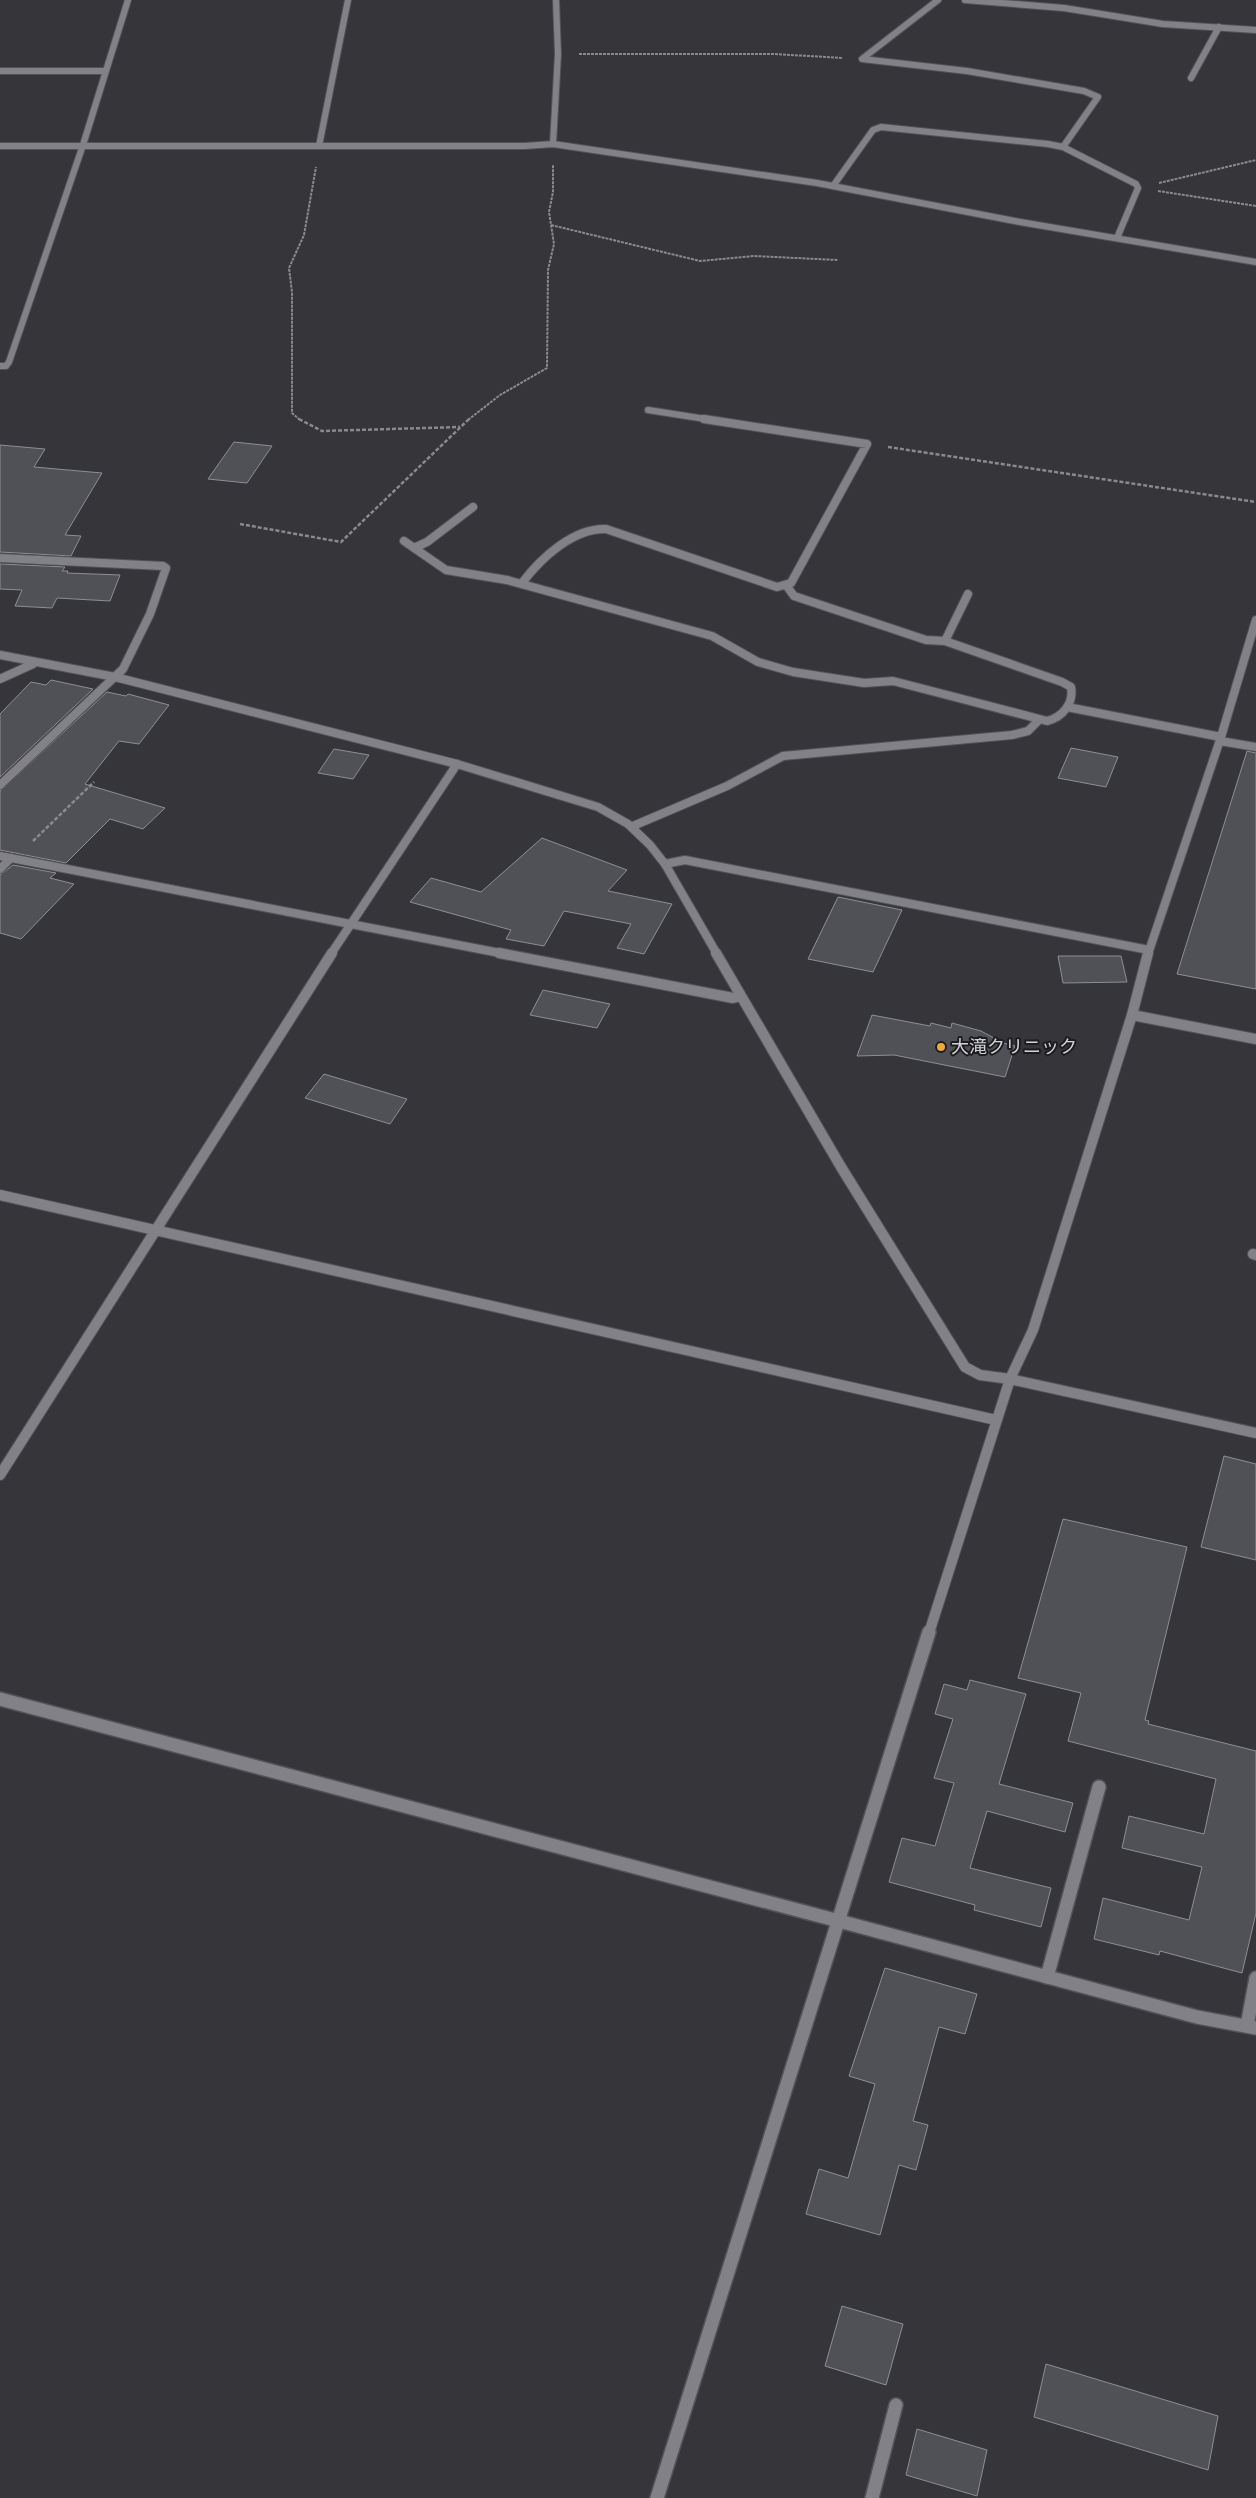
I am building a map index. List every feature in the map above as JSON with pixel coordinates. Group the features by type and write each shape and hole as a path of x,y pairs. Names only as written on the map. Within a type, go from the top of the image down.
{"street":[{"path":"0,366 6,366 9,362 82,145 128,0"},
{"path":"319,146 348,0"},
{"path":"553,144 558,54 556,0"},
{"path":"862,59 938,0"},
{"path":"965,0 1064,8 1163,24 1256,30"},
{"path":"1192,78 1219,27"},
{"path":"862,59 977,73 1084,91 1098,97 1063,147"},
{"path":"0,71 105,71"},
{"path":"833,186 873,130 881,127 1034,141 1063,147 1138,188 1117,238"},
{"path":"0,146 525,146 553,144 833,186 951,210 1256,262"},
{"path":"522,583 579,533 596,528 606,529 777,587 791,584 867,444 648,410"},
{"path":"414,548 427,542 473,507"},
{"path":"404,541 446,570 522,583 712,636 758,662 793,672 864,683 893,681 1038,720 1053,721 1067,707 1073,692 1068,684 957,647 945,641 926,640 794,596 786,586"},
{"path":"0,558 163,566 166,568 143,629 123,669 0,785"},
{"path":"945,641 968,594"},
{"path":"657,2498 996,1420 1010,1379 1032,1330 1132,1016 1149,950 1221,739 1256,620"},
{"path":"0,655 33,664 68,668 115,677 457,764 598,807 633,826 653,845 665,864 841,1167 970,1372 1010,1379 1256,1434"},
{"path":"0,679 33,664"},
{"path":"1067,707 1256,747"},
{"path":"633,826 727,786 783,756 935,740 1012,735 1028,731 1035,726 1038,720"},
{"path":"0,1475 154,1230 457,764"},
{"path":"0,856 733,998 741,996"},
{"path":"0,869 12,858"},
{"path":"665,864 686,860 1149,950"},
{"path":"1132,1016 1256,1039"},
{"path":"0,1195 996,1420"},
{"path":"0,1699 1197,2017 1252,2027 1256,1978"},
{"path":"1047,1977 1099,1787"},
{"path":"872,2498 896,2405"}],"path":[{"path":"558,54 774,54 862,59"},
{"path":"240,524 342,542 461,426 489,403 547,368 548,270 554,244 549,212 553,192 553,144"},
{"path":"319,146 304,236 289,268 292,292 292,413 305,424 322,431 461,426"},
{"path":"1138,188 1256,160"},
{"path":"1138,188 1256,206"},
{"path":"551,225 700,261 754,256 838,260"},
{"path":"867,444 1256,502"},
{"path":"12,858 23,851 94,782"}],"building":[{"path":"234,442 272,446 247,483 208,479"},
{"path":"0,445 45,449 34,467 102,473 65,535 81,536 71,556 0,552"},
{"path":"0,564 65,567 62,571 68,571 67,573 120,575 110,601 57,598 52,608 15,606 22,590 0,589"},
{"path":"51,680 93,689 0,777 0,714 31,682 46,685"},
{"path":"107,692 126,696 128,694 169,705 139,744 119,741 85,784 165,808 143,829 110,819 66,863 0,850 0,791"},
{"path":"1071,748 1118,757 1106,787 1058,778"},
{"path":"334,749 369,755 353,779 318,773"},
{"path":"1247,751 1256,753 1256,989 1177,974"},
{"path":"542,838 627,870 608,891 672,904 644,954 617,948 631,924 564,911 544,946 506,939 511,930 410,902 431,878 481,892"},
{"path":"13,865 56,873 50,878 74,884 21,939 0,933 0,875"},
{"path":"838,897 902,910 873,972 808,959"},
{"path":"1058,956 1121,956 1127,982 1063,983"},
{"path":"543,990 610,1004 597,1028 530,1015"},
{"name":"大滝クリニック","path":"872,1015 930,1026 931,1023 951,1028 952,1023 981,1031 1003,1043 1015,1046 1005,1077 894,1055 857,1056"},
{"path":"324,1074 407,1099 390,1124 305,1098"},
{"path":"1224,1456 1256,1464 1256,1560 1201,1547"},
{"path":"1063,1519 1187,1547 1145,1720 1149,1721 1148,1724 1256,1751 1256,1913 1242,1973 1160,1951 1159,1955 1094,1939 1103,1898 1189,1920 1202,1867 1122,1848 1129,1816 1204,1834 1216,1779 1068,1741 1081,1693 1018,1678"},
{"path":"970,1680 1026,1694 999,1784 1073,1803 1065,1832 987,1811 970,1868 1051,1888 1041,1927 974,1910 975,1905 889,1882 902,1838 935,1846 954,1783 934,1778 953,1719 935,1714 944,1684 967,1690"},
{"path":"885,1968 977,1994 965,2034 939,2027 913,2121 928,2125 916,2170 899,2165 880,2235 806,2214 819,2169 848,2178 875,2084 849,2076"},
{"path":"842,2306 903,2324 886,2385 825,2366"},
{"path":"1046,2364 1218,2416 1208,2470 1034,2417"},
{"path":"917,2429 987,2450 977,2496 906,2475"}],"place":[{"name":"大滝クリニック","path":"941,1047"}]}
